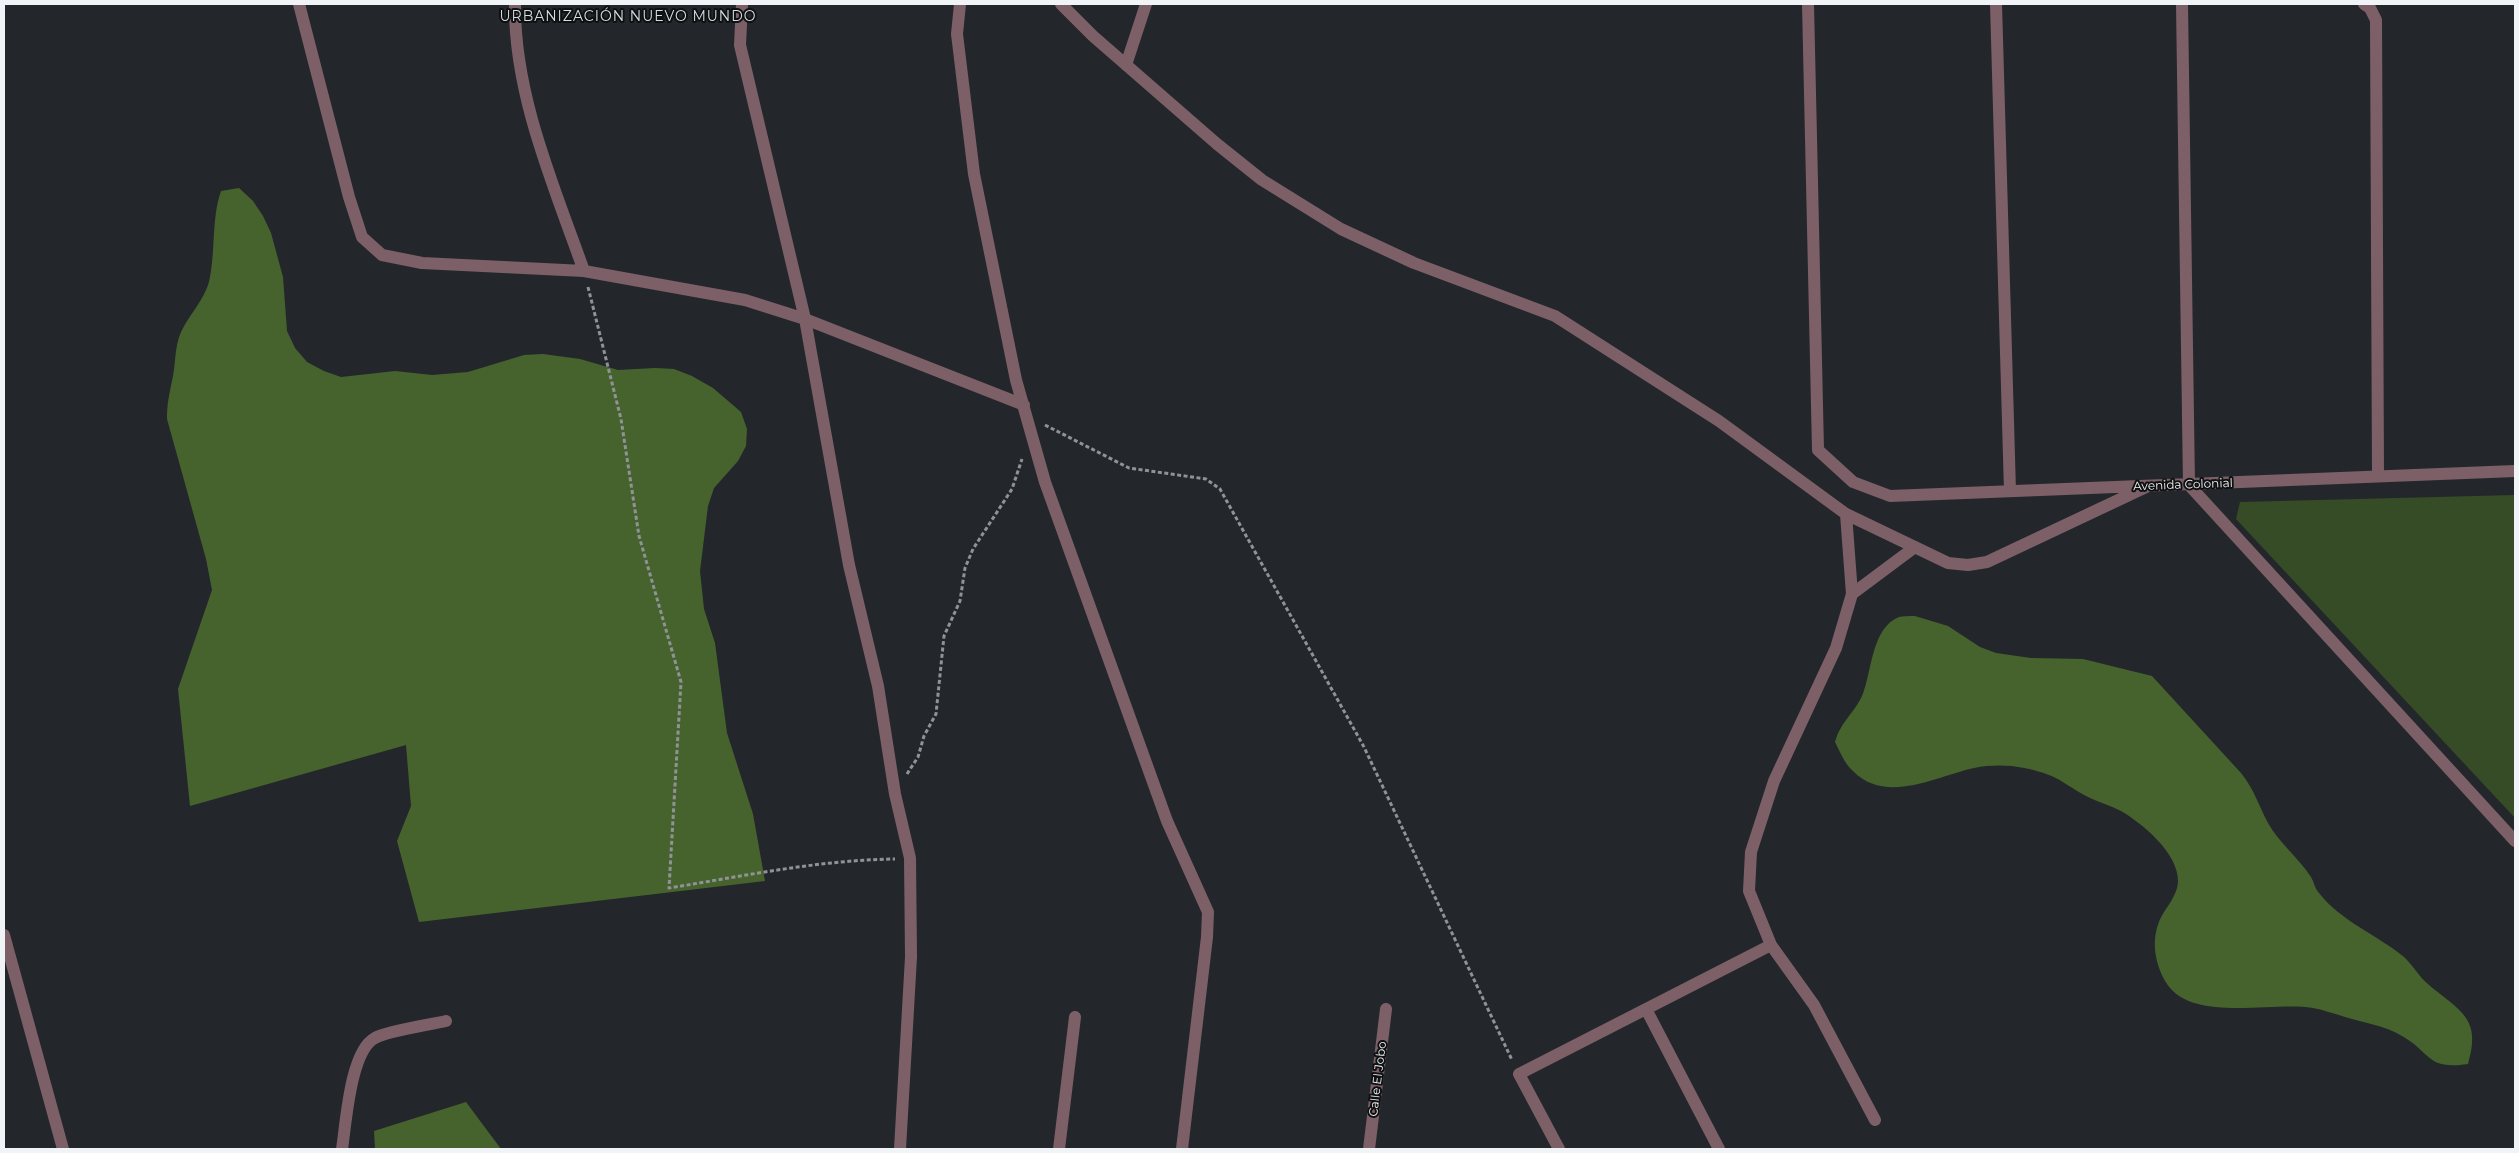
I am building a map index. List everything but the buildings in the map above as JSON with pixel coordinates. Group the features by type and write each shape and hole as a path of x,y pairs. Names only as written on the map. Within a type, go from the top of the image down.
{"street":[{"path":"299,4 349,197 362,237 382,255 422,263 584,271 745,300 805,319 1026,410"},
{"path":"515,4 522,76 538,134 584,271"},
{"path":"742,4 740,45 805,319 849,565 878,686 895,794 910,858 911,957 900,1149"},
{"path":"960,4 957,34 974,174 1016,380 1045,482 1167,821 1208,912 1207,937 1182,1149"},
{"path":"1061,4 1126,65 1262,180 1341,229 1414,263 1554,316 1719,421 1846,514 1948,563 1968,565 1987,562 2146,487"},
{"path":"1126,65 1146,4"},
{"name":"Avenida Colonial","path":"1808,4 1818,450 1853,482 1890,496 2515,471"},
{"path":"1996,4 2010,491"},
{"path":"2182,4 2189,485 2515,841"},
{"path":"2364,4 2370,8 2376,20 2378,476"},
{"path":"1846,514 1852,594 1836,648 1774,781 1751,852 1749,891 1771,945 1814,1005 1875,1120"},
{"path":"1852,594 1915,547"},
{"path":"4,935 62,1149"},
{"path":"1559,1149 1519,1074 1771,945"},
{"name":"Calle El Jobo","path":"1369,1149 1386,1009"},
{"path":"1646,1009 1719,1149"},
{"path":"1059,1149 1075,1018"},
{"path":"342,1149 343,1127 358,1059 374,1038 446,1021"}],"path":[{"path":"584,271 621,419 639,536 681,682 669,888 787,869 869,859 910,858"},
{"path":"1026,410 1129,468 1206,479 1220,490 1364,747 1519,1074"},
{"path":"895,794 918,757 924,736 936,714 944,636 960,601 965,568 982,535 1012,489 1023,455"}],"green space":[{"path":"239,188 253,201 271,233 283,277 287,331 295,348 307,362 324,371 341,377 395,371 432,375 468,372 524,355 543,354 580,359 618,370 674,369 692,376 713,388 741,412 747,429 746,446 738,461 714,488 708,506 700,571 704,609 715,643 727,733 753,814 765,881 419,922 397,841 411,806 406,745 190,806 178,689 212,590 206,559 167,419 167,408 176,350 181,332 204,295 209,282 216,213 221,191"},
{"path":"2515,495 2515,818 2236,519 2240,502"},
{"path":"1915,616 1948,626 1980,647 1996,653 2031,658 2083,659 2152,676 2246,779 2272,830 2306,870 2318,891 2328,903 2349,920 2404,957 2425,982 2459,1009 2470,1026 2472,1036 2472,1048 2468,1064 2444,1065 2430,1059 2412,1042 2395,1032 2313,1008 2214,1007 2195,1003 2179,996 2167,984 2162,975 2155,948 2157,929 2178,885 2176,870 2172,860 2158,840 2139,823 2117,809 2086,796 2054,777 2022,768 1993,766 1974,768 1912,785 1896,787 1881,786 1866,781 1853,771 1845,761 1835,742 1844,723 1862,696 1874,652 1883,631 1899,617"},
{"path":"466,1102 501,1149 375,1149 374,1131"}],"district":[{"name":"URBANIZACIÓN NUEVO MUNDO","path":"628,17"}]}
